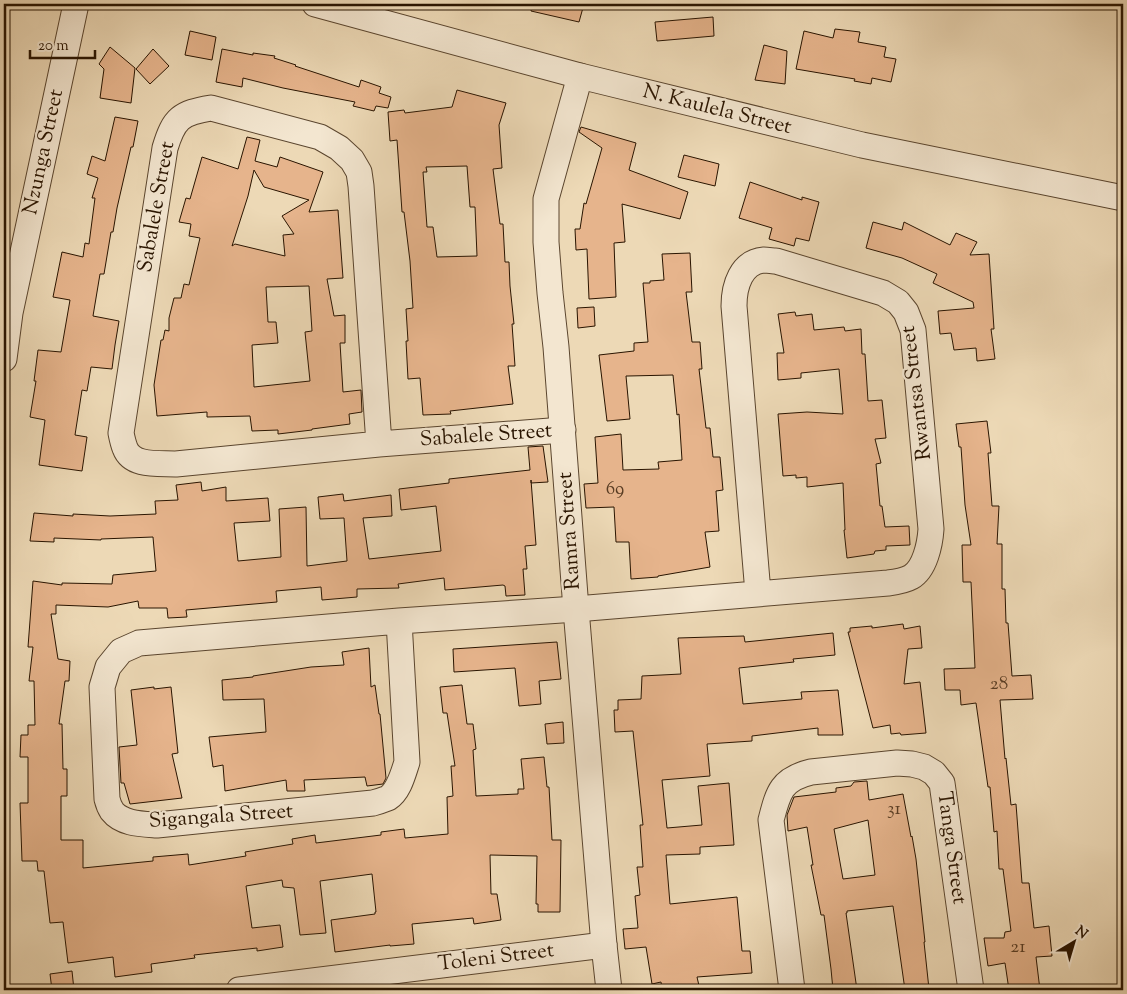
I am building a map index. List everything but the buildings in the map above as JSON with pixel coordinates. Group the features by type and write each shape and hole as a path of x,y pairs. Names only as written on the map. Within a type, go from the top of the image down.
{"street":[{"name":"Nzunga Street","path":"4,359 10,313 76,4"},
{"name":"N. Kaulela Street","path":"314,4 580,76 862,145 1123,198"},
{"name":"Ramra Street","path":"580,76 546,199 546,242 609,990"},
{"name":"Sabalele Street","path":"379,444 361,186 359,172 352,160 339,148 320,137 211,108 192,111 181,117 170,132 165,148 121,432 126,450 134,460 176,464 379,444 563,430"},
{"name":"Rwantsa Street","path":"576,609 888,584 913,576 924,561 930,544 931,530 913,330 906,312 898,302 883,293 776,261 763,260 752,263 745,270 737,280 734,292 758,593"},
{"name":"Sigangala Street","path":"399,621 407,762 396,788 389,797 372,803 157,825 121,819 112,810 107,799 102,687 108,667 122,651 139,643 399,621 576,609"},
{"name":"Tanga Street","path":"792,990 770,820 777,797 784,785 799,775 898,763 924,767 934,773 942,783 971,990"},
{"name":"Toleni Street","path":"238,990 604,944"}]}
